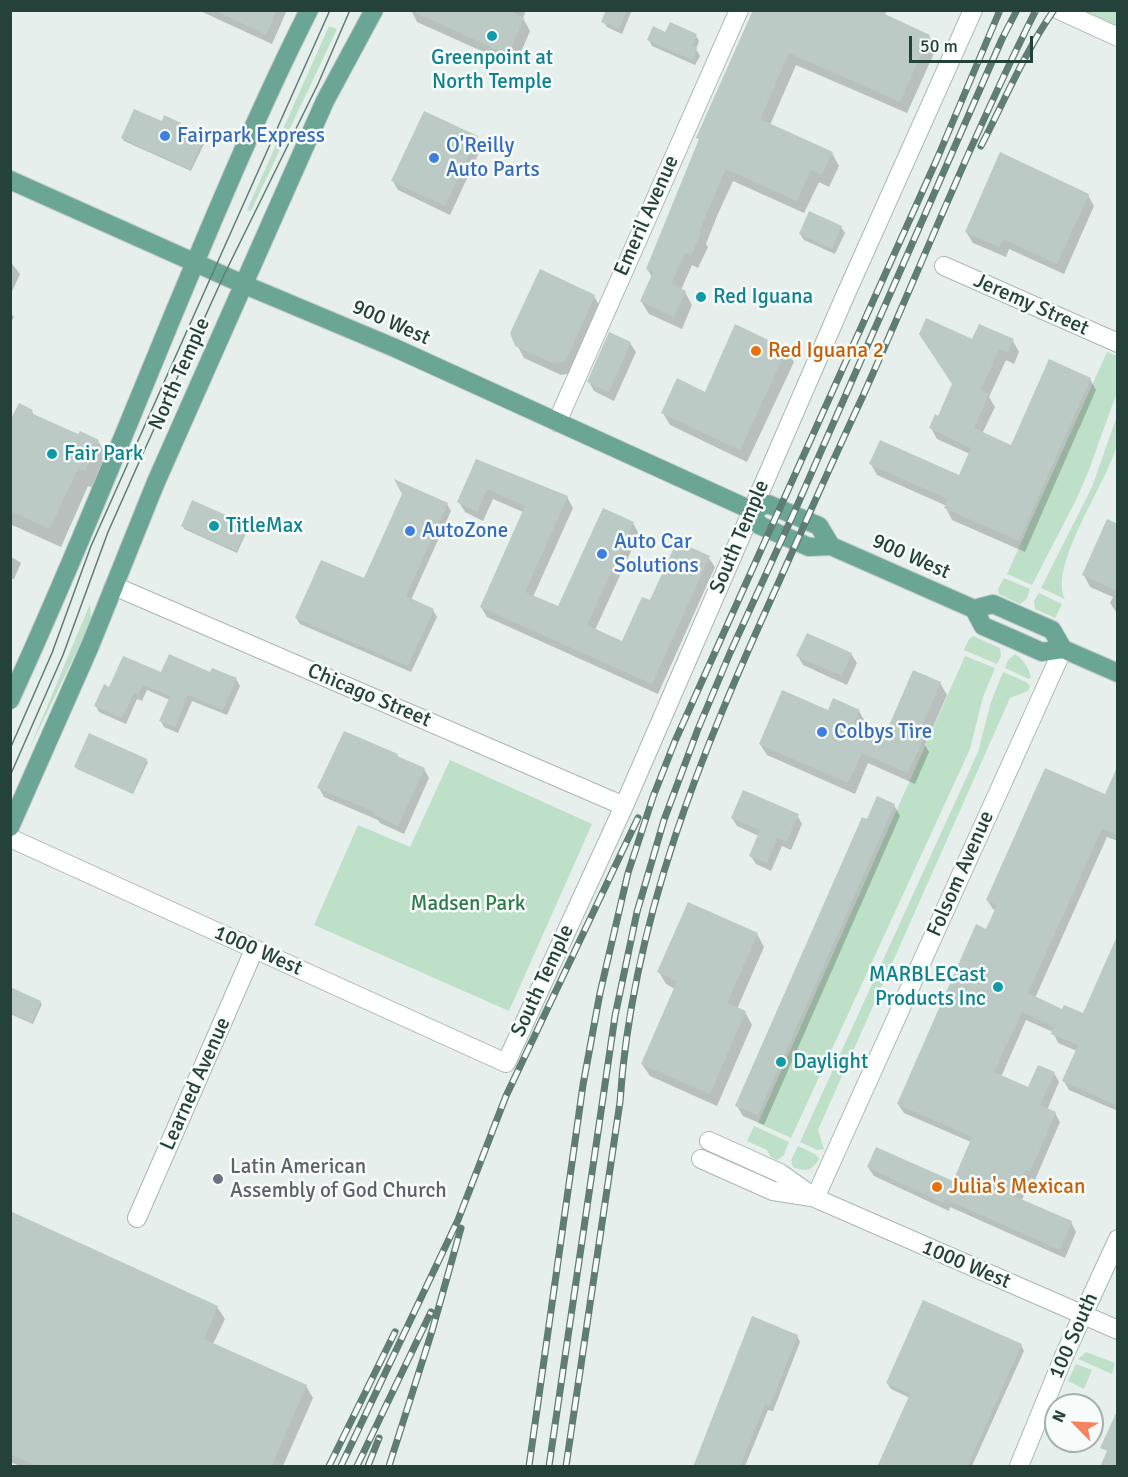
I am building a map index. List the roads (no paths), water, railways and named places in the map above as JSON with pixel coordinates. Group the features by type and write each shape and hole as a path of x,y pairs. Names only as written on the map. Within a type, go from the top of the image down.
{"main road":[{"name":"North Temple","path":"10,700 195,262 282,65 309,10"},
{"name":"North Temple","path":"10,827 90,646 152,493 325,101 374,10"},
{"name":"900 West","path":"10,180 245,285 395,348 751,510 768,504 819,526 831,546 974,609 993,604 1052,630 1063,649 1118,674"}],"street":[{"name":"Emeril Avenue","path":"557,422 739,10"},
{"name":"South Temple","path":"506,1063 624,806 751,510 973,10"},
{"path":"1059,10 1118,37"},
{"name":"Jeremy Street","path":"944,266 1118,343"},
{"name":"Chicago Street","path":"114,586 624,806"},
{"name":"Folsom Avenue","path":"815,1198 1063,649"},
{"name":"1000 West","path":"10,838 506,1063"},
{"name":"Learned Avenue","path":"137,1218 254,950"},
{"name":"1000 West","path":"709,1141 780,1173 815,1198 1118,1330"},
{"name":"1000 West","path":"700,1160 772,1191 815,1198"},
{"name":"100 South","path":"1019,1467 1064,1356 1118,1239"}],"tram line":[{"path":"10,749 52,653 91,546 330,10"},
{"path":"10,776 63,655 108,532 224,275 318,84 350,10"}],"railway":[{"path":"529,1466 583,1085 600,993 628,873 653,797 675,741 937,159 1000,10"},
{"path":"549,1466 615,1016 637,912 664,820 698,729 730,653 1002,39 1017,10"},
{"path":"566,1466 620,1102 627,1034 639,967 655,902 675,837 749,648 968,155 1036,10"},
{"path":"981,146 1024,60 1054,10"},
{"path":"341,1466 458,1220 506,1096 638,818"},
{"path":"389,1466 432,1331 461,1228"},
{"path":"357,1466 431,1312"},
{"path":"329,1466 395,1332"},
{"path":"368,1466 379,1438"}],"place":[{"name":"Greenpoint at North Temple","path":"492,36"},
{"name":"Fairpark Express","path":"165,136"},
{"name":"O'Reilly Auto Parts","path":"434,158"},
{"name":"Red Iguana","path":"701,297"},
{"name":"Red Iguana 2","path":"756,351"},
{"name":"Fair Park","path":"52,454"},
{"name":"TitleMax","path":"214,526"},
{"name":"AutoZone","path":"410,531"},
{"name":"Auto Car Solutions","path":"602,554"},
{"name":"Colbys Tire","path":"822,732"},
{"name":"MARBLECast Products Inc","path":"998,987"},
{"name":"Daylight","path":"781,1062"},
{"name":"Latin American Assembly of God Church","path":"218,1179"},
{"name":"Julia's Mexican","path":"937,1187"}],"park label":[{"name":"Madsen Park","path":"468,904"}]}
